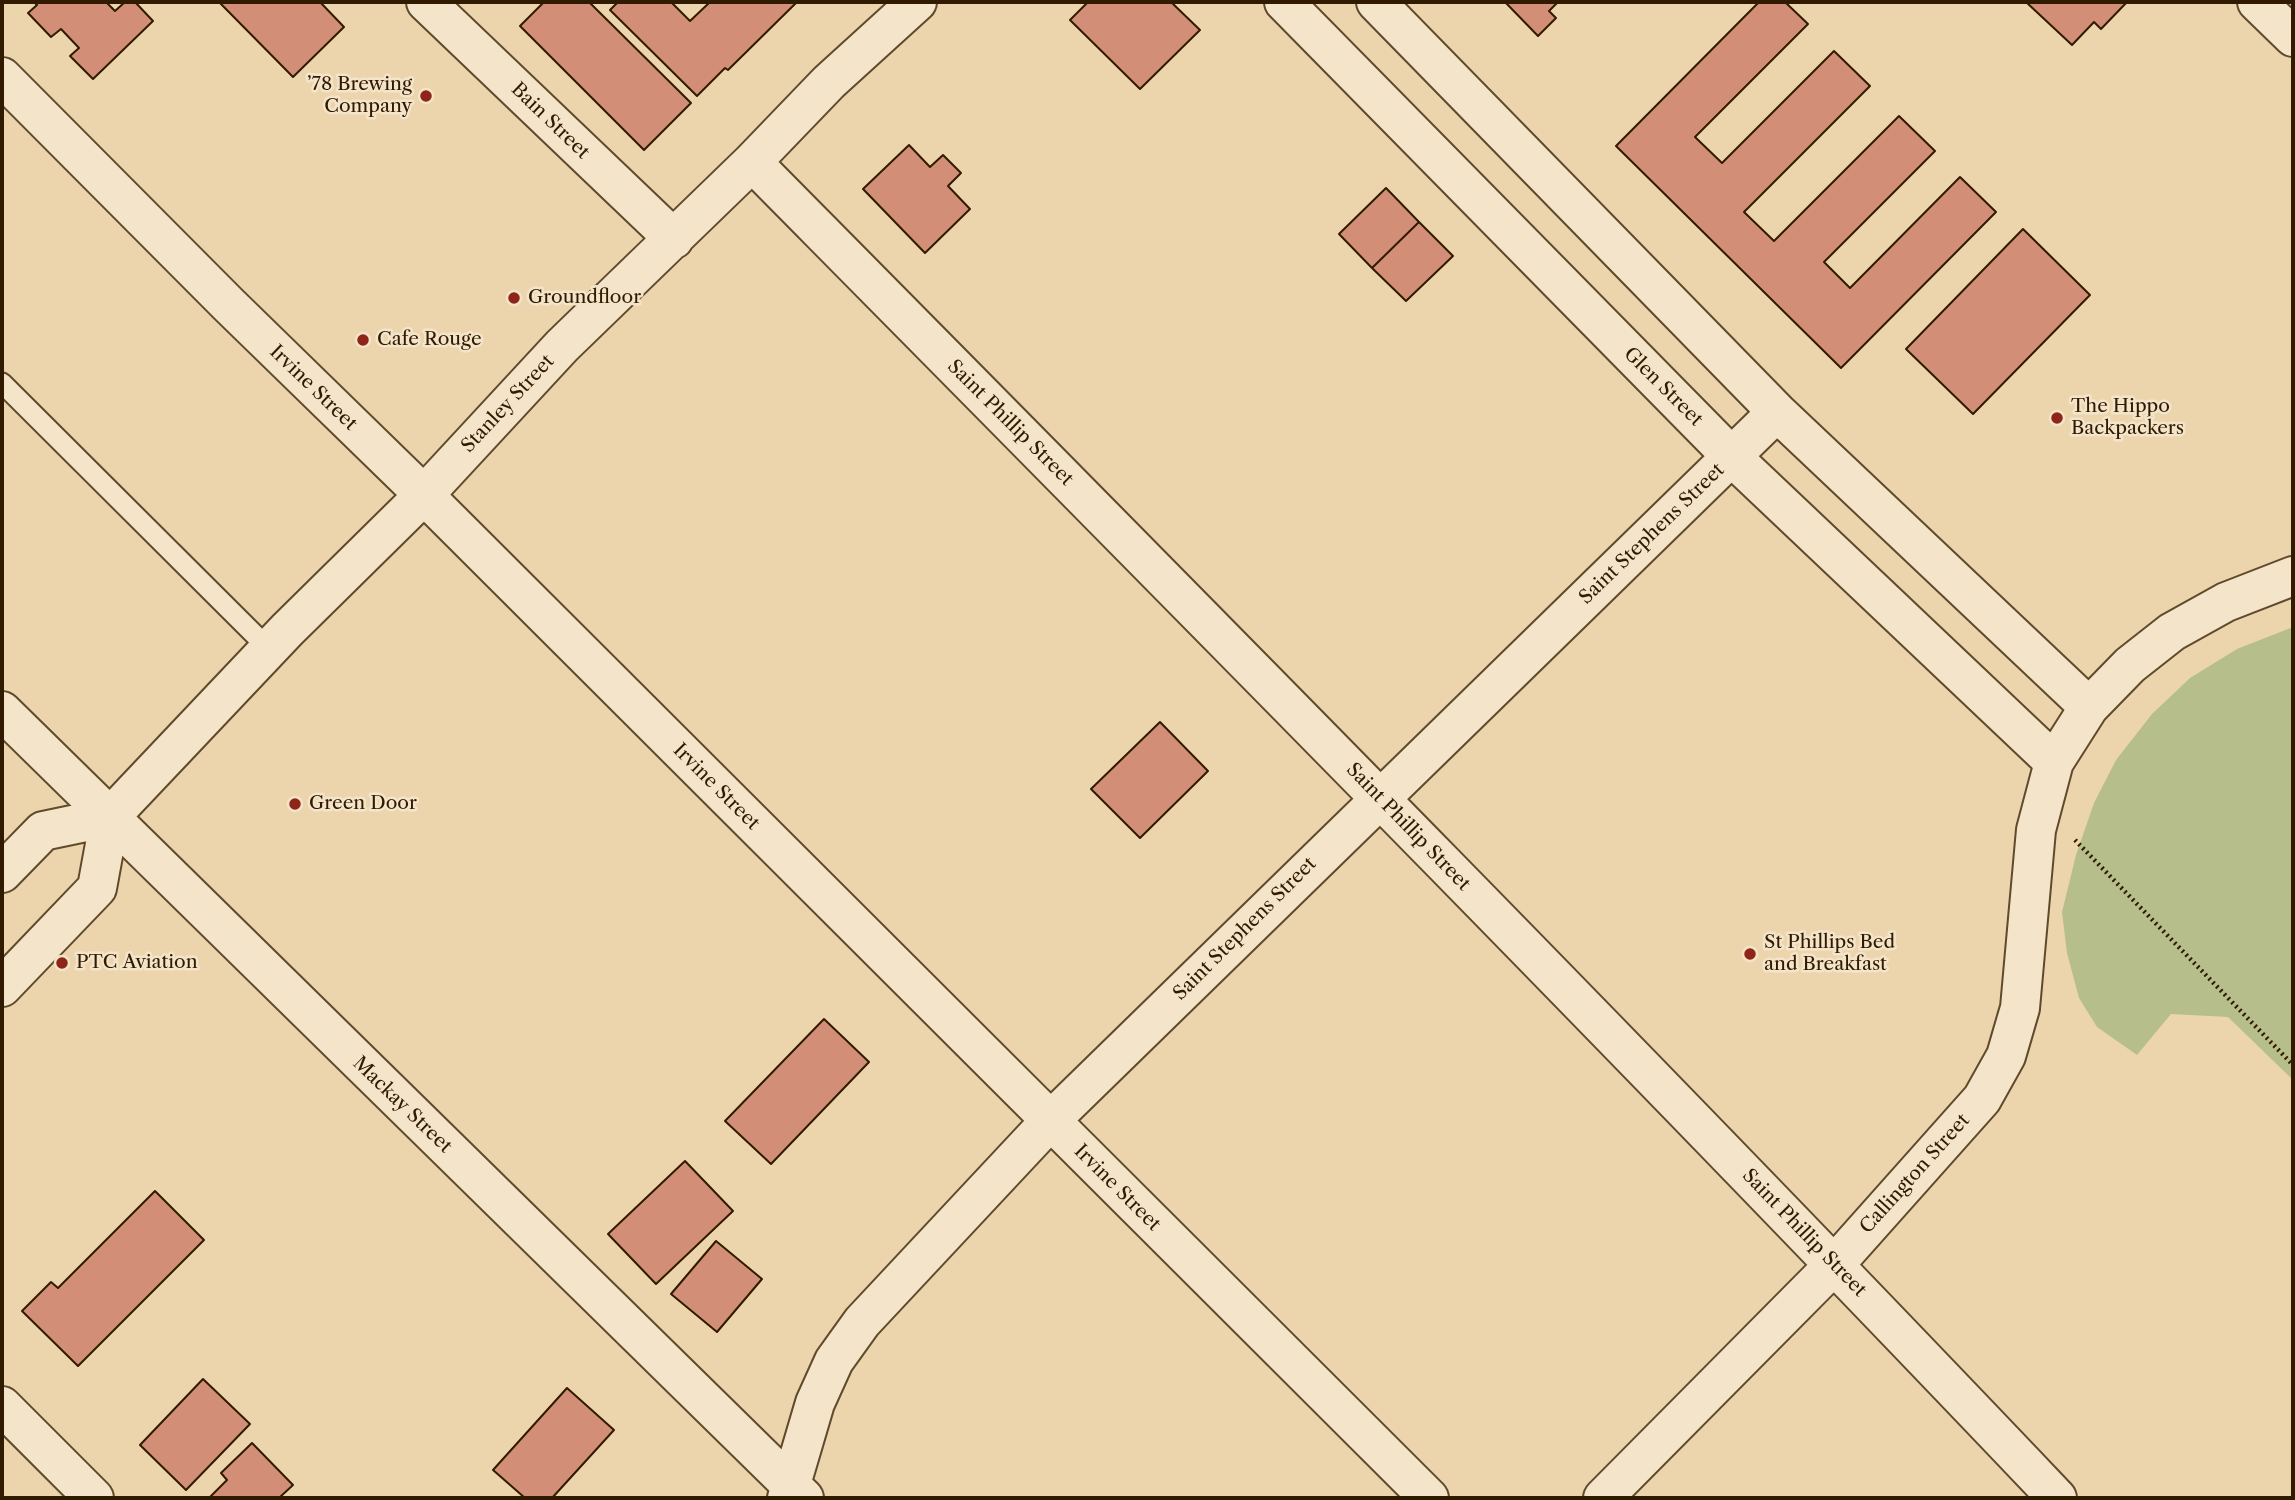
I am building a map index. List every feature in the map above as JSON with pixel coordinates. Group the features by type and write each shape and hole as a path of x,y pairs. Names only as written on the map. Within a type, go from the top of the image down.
{"street":[{"name":"Bain Street","path":"426,2 674,239"},
{"name":"Glen Street","path":"1284,2 1732,457 2054,762"},
{"path":"1376,2 1777,412 2089,707"},
{"path":"2257,2 2293,37"},
{"name":"Stanley Street","path":"110,817 269,649 424,495 562,346 752,162 829,82 892,10"},
{"name":"Irvine Street","path":"2,77 1429,1498"},
{"name":"Saint Phillip Street","path":"752,162 1380,797 1835,1264 2057,1498"},
{"name":"Saint Stephens Street","path":"794,1494 815,1403 834,1361 862,1322 1050,1121 1777,412"},
{"name":"Callington Street","path":"1603,1498 1835,1264 1982,1099 2006,1056 2020,1008 2036,830 2054,762 2089,707 2130,666 2172,632 2226,602 2293,576"},
{"name":"Mackay Street","path":"2,711 794,1494"},
{"path":"2,873 43,831 110,817 97,888 2,987"},
{"path":"2,1406 94,1498"}],"lane":[{"path":"2,383 269,649"}],"path":[{"path":"2036,830 2074,839 2293,1065"}],"green space":[{"path":"2293,627 2293,1080 2228,1017 2171,1014 2137,1055 2097,1027 2079,998 2067,953 2062,912 2076,855 2094,803 2116,760 2152,714 2190,678 2237,649"}],"building":[{"path":"34,2 106,2 115,11 125,2 135,2 153,21 93,79 70,56 79,48 61,29 51,37 28,13 37,5"},
{"path":"219,2 320,2 344,27 293,77"},
{"path":"544,2 589,2 691,103 644,150 520,26"},
{"path":"618,2 671,2 690,21 710,2 797,2 728,70 725,68 697,96 610,10"},
{"path":"1088,2 1171,2 1200,30 1140,89 1070,20"},
{"path":"1505,2 1558,2 1549,11 1556,18 1538,36"},
{"path":"1759,2 1785,2 1808,24 1695,137 1722,163 1834,51 1870,86 1744,212 1774,241 1899,116 1935,151 1824,262 1850,288 1960,177 1996,212 1841,368 1616,146"},
{"path":"2026,2 2127,2 2101,29 2094,22 2072,45"},
{"path":"909,145 930,167 943,155 961,173 948,186 970,209 925,253 863,189"},
{"path":"1386,188 1419,222 1372,268 1339,234"},
{"path":"1419,222 1453,256 1406,301 1372,268"},
{"path":"2023,229 2090,295 1973,414 1906,349"},
{"path":"1160,722 1208,771 1140,838 1091,789"},
{"path":"824,1019 869,1062 771,1164 725,1121"},
{"path":"685,1161 733,1211 656,1284 608,1234"},
{"path":"155,1191 204,1240 78,1366 22,1311 51,1282 58,1288"},
{"path":"716,1241 762,1279 717,1332 671,1294"},
{"path":"203,1379 250,1424 186,1490 140,1445"},
{"path":"567,1388 614,1430 552,1498 525,1498 493,1470"},
{"path":"252,1443 293,1485 279,1498 209,1498 227,1480 221,1473"}],"place":[{"name":"’78 Brewing Company","path":"426,96"},
{"name":"Groundfloor","path":"514,298"},
{"name":"Cafe Rouge","path":"363,340"},
{"name":"The Hippo Backpackers","path":"2057,418"},
{"name":"Green Door","path":"295,804"},
{"name":"St Phillips Bed and Breakfast","path":"1750,954"},
{"name":"PTC Aviation","path":"62,963"}]}
